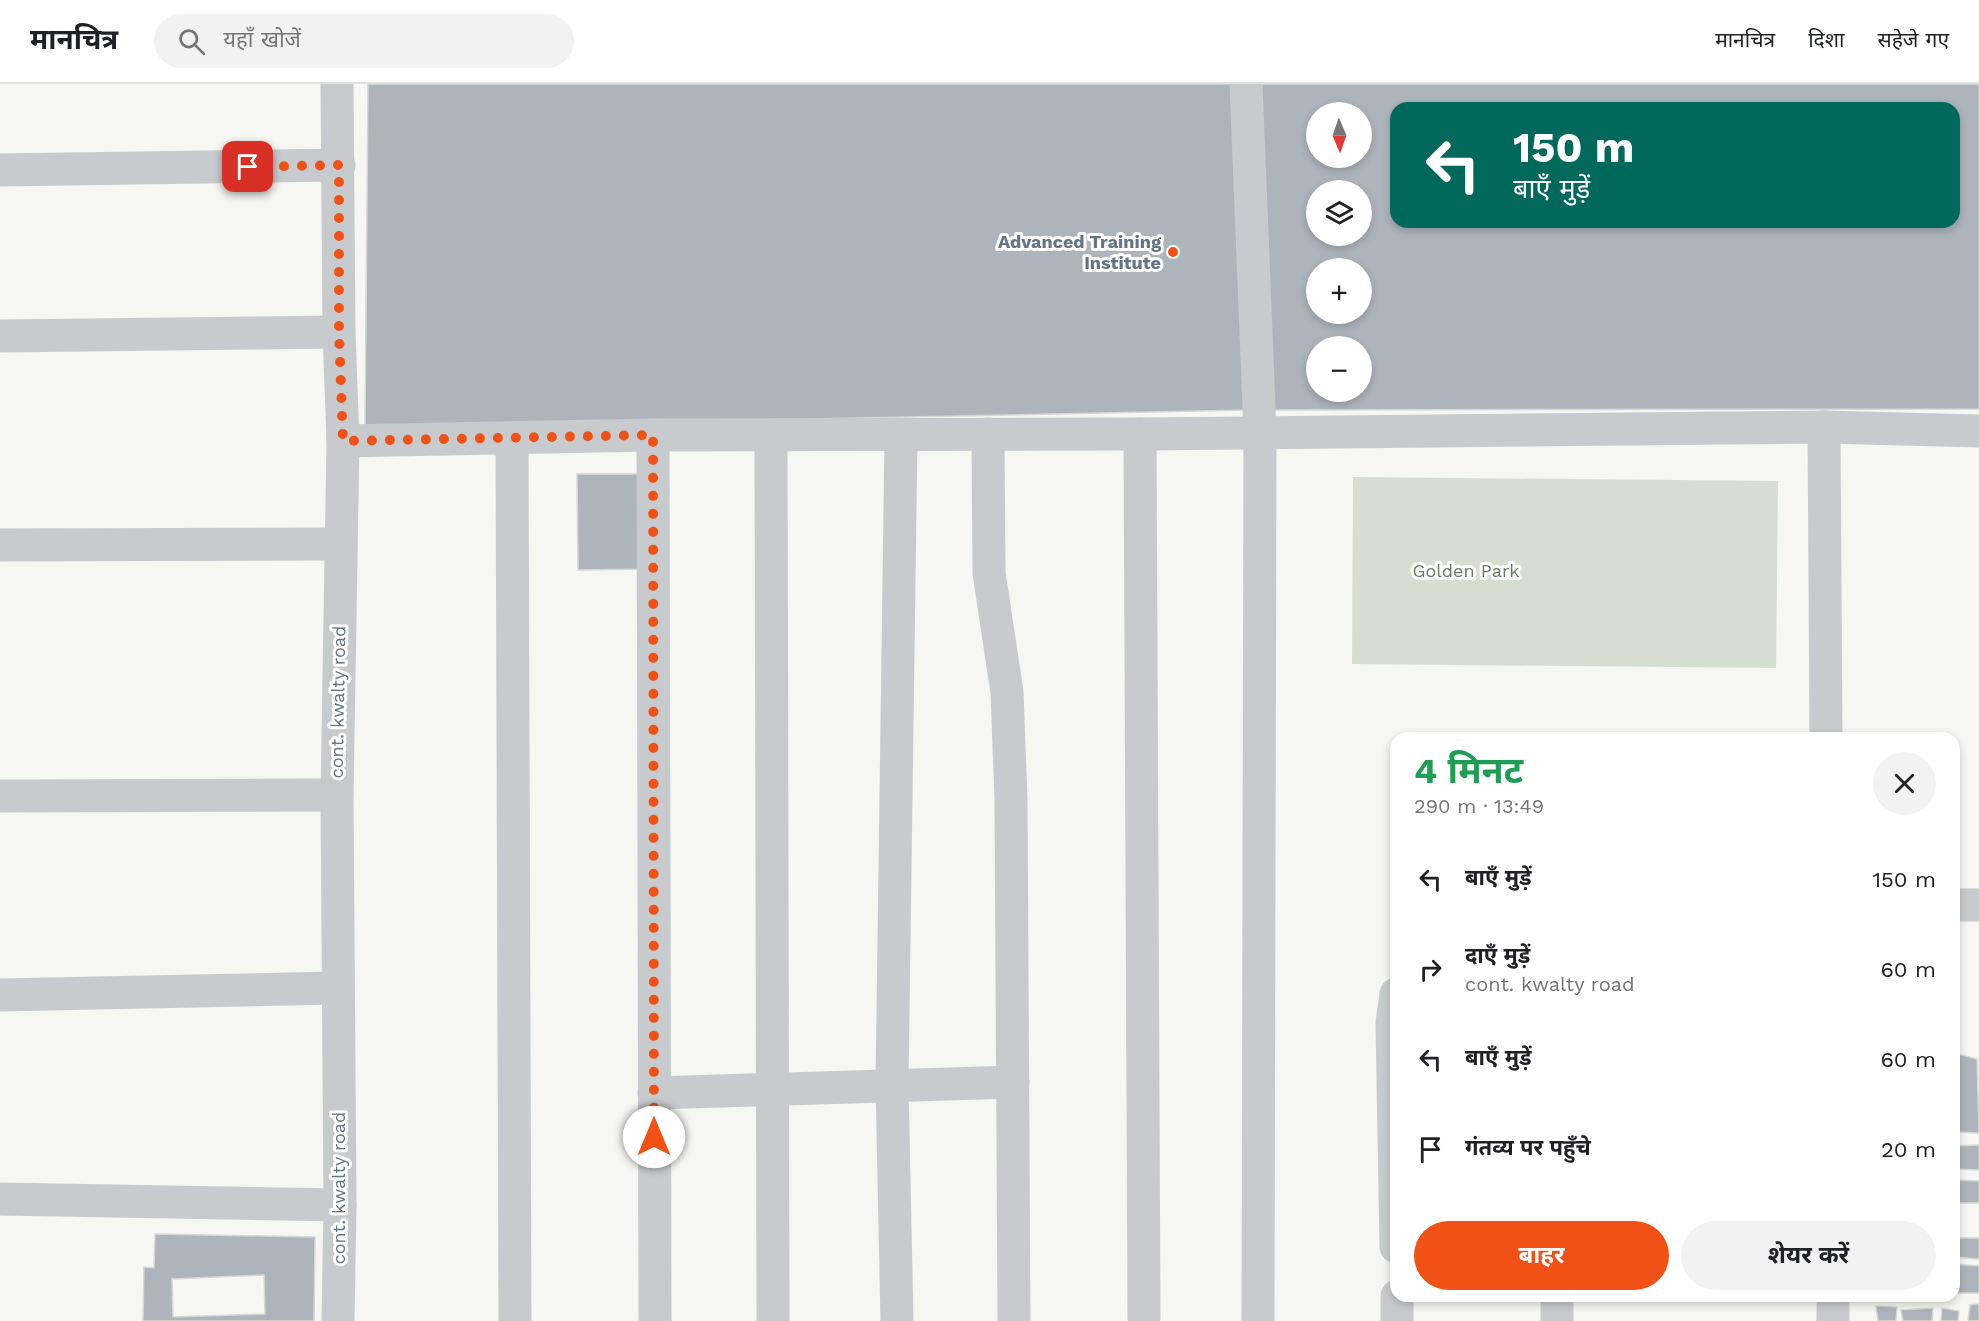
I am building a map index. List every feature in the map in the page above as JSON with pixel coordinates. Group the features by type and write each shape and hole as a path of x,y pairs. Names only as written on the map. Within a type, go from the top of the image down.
{"street":[{"name":"cont. kwalty road","path":"337,84 339,332 343,441 337,795 340,1205 338,1321"},
{"path":"1246,84 1260,432 1258,1321"},
{"path":"0,170 339,165"},
{"path":"0,336 339,332"},
{"path":"1824,427 1826,732"},
{"path":"343,441 653,435 901,436 1824,427 1979,431"},
{"path":"988,434 988,573 1007,692 1009,752 1014,1321"},
{"path":"1140,434 1144,1321"},
{"path":"653,435 655,1321"},
{"path":"771,436 773,1321"},
{"path":"897,1321 892,1085 901,436"},
{"path":"512,438 515,1321"},
{"path":"0,545 340,544"},
{"path":"0,796 337,795"},
{"path":"1960,905 1979,905"},
{"path":"0,995 337,988"},
{"path":"654,1093 1013,1082"},
{"path":"0,1199 340,1205"},
{"path":"1397,1302 1397,1321"},
{"path":"1557,1302 1557,1321"},
{"path":"1833,1302 1833,1321"}],"green space":[{"name":"Golden Park","path":"1353,477 1778,481 1776,668 1352,664"}],"building":[{"name":"Advanced Training Institute","path":"368,84 1979,84 1979,409 1248,410 365,428"},
{"path":"577,474 644,474 644,569 578,570"},
{"path":"1960,1055 1977,1059 1979,1133 1960,1132"},
{"path":"1979,1145 1979,1170 1960,1169 1960,1146"},
{"path":"1960,1180 1979,1181 1979,1203 1960,1203"},
{"path":"155,1234 315,1237 314,1321 143,1321 144,1267 154,1268","holes":["264,1275 265,1314 173,1317 172,1279"]},
{"path":"1960,1238 1979,1238 1979,1259 1960,1257"},
{"path":"1960,1264 1979,1266 1979,1293 1960,1293"},
{"path":"1979,1304 1979,1321 1968,1321 1970,1305"},
{"path":"1876,1306 1897,1307 1896,1321 1878,1321"},
{"path":"1933,1308 1932,1321 1903,1321 1901,1310"},
{"path":"1942,1308 1959,1311 1958,1321 1941,1321"}],"place":[{"name":"Advanced Training Institute","path":"1173,252"}],"route":[{"path":"248,167 339,165 339,332 343,441 653,435 654,1137"}]}
